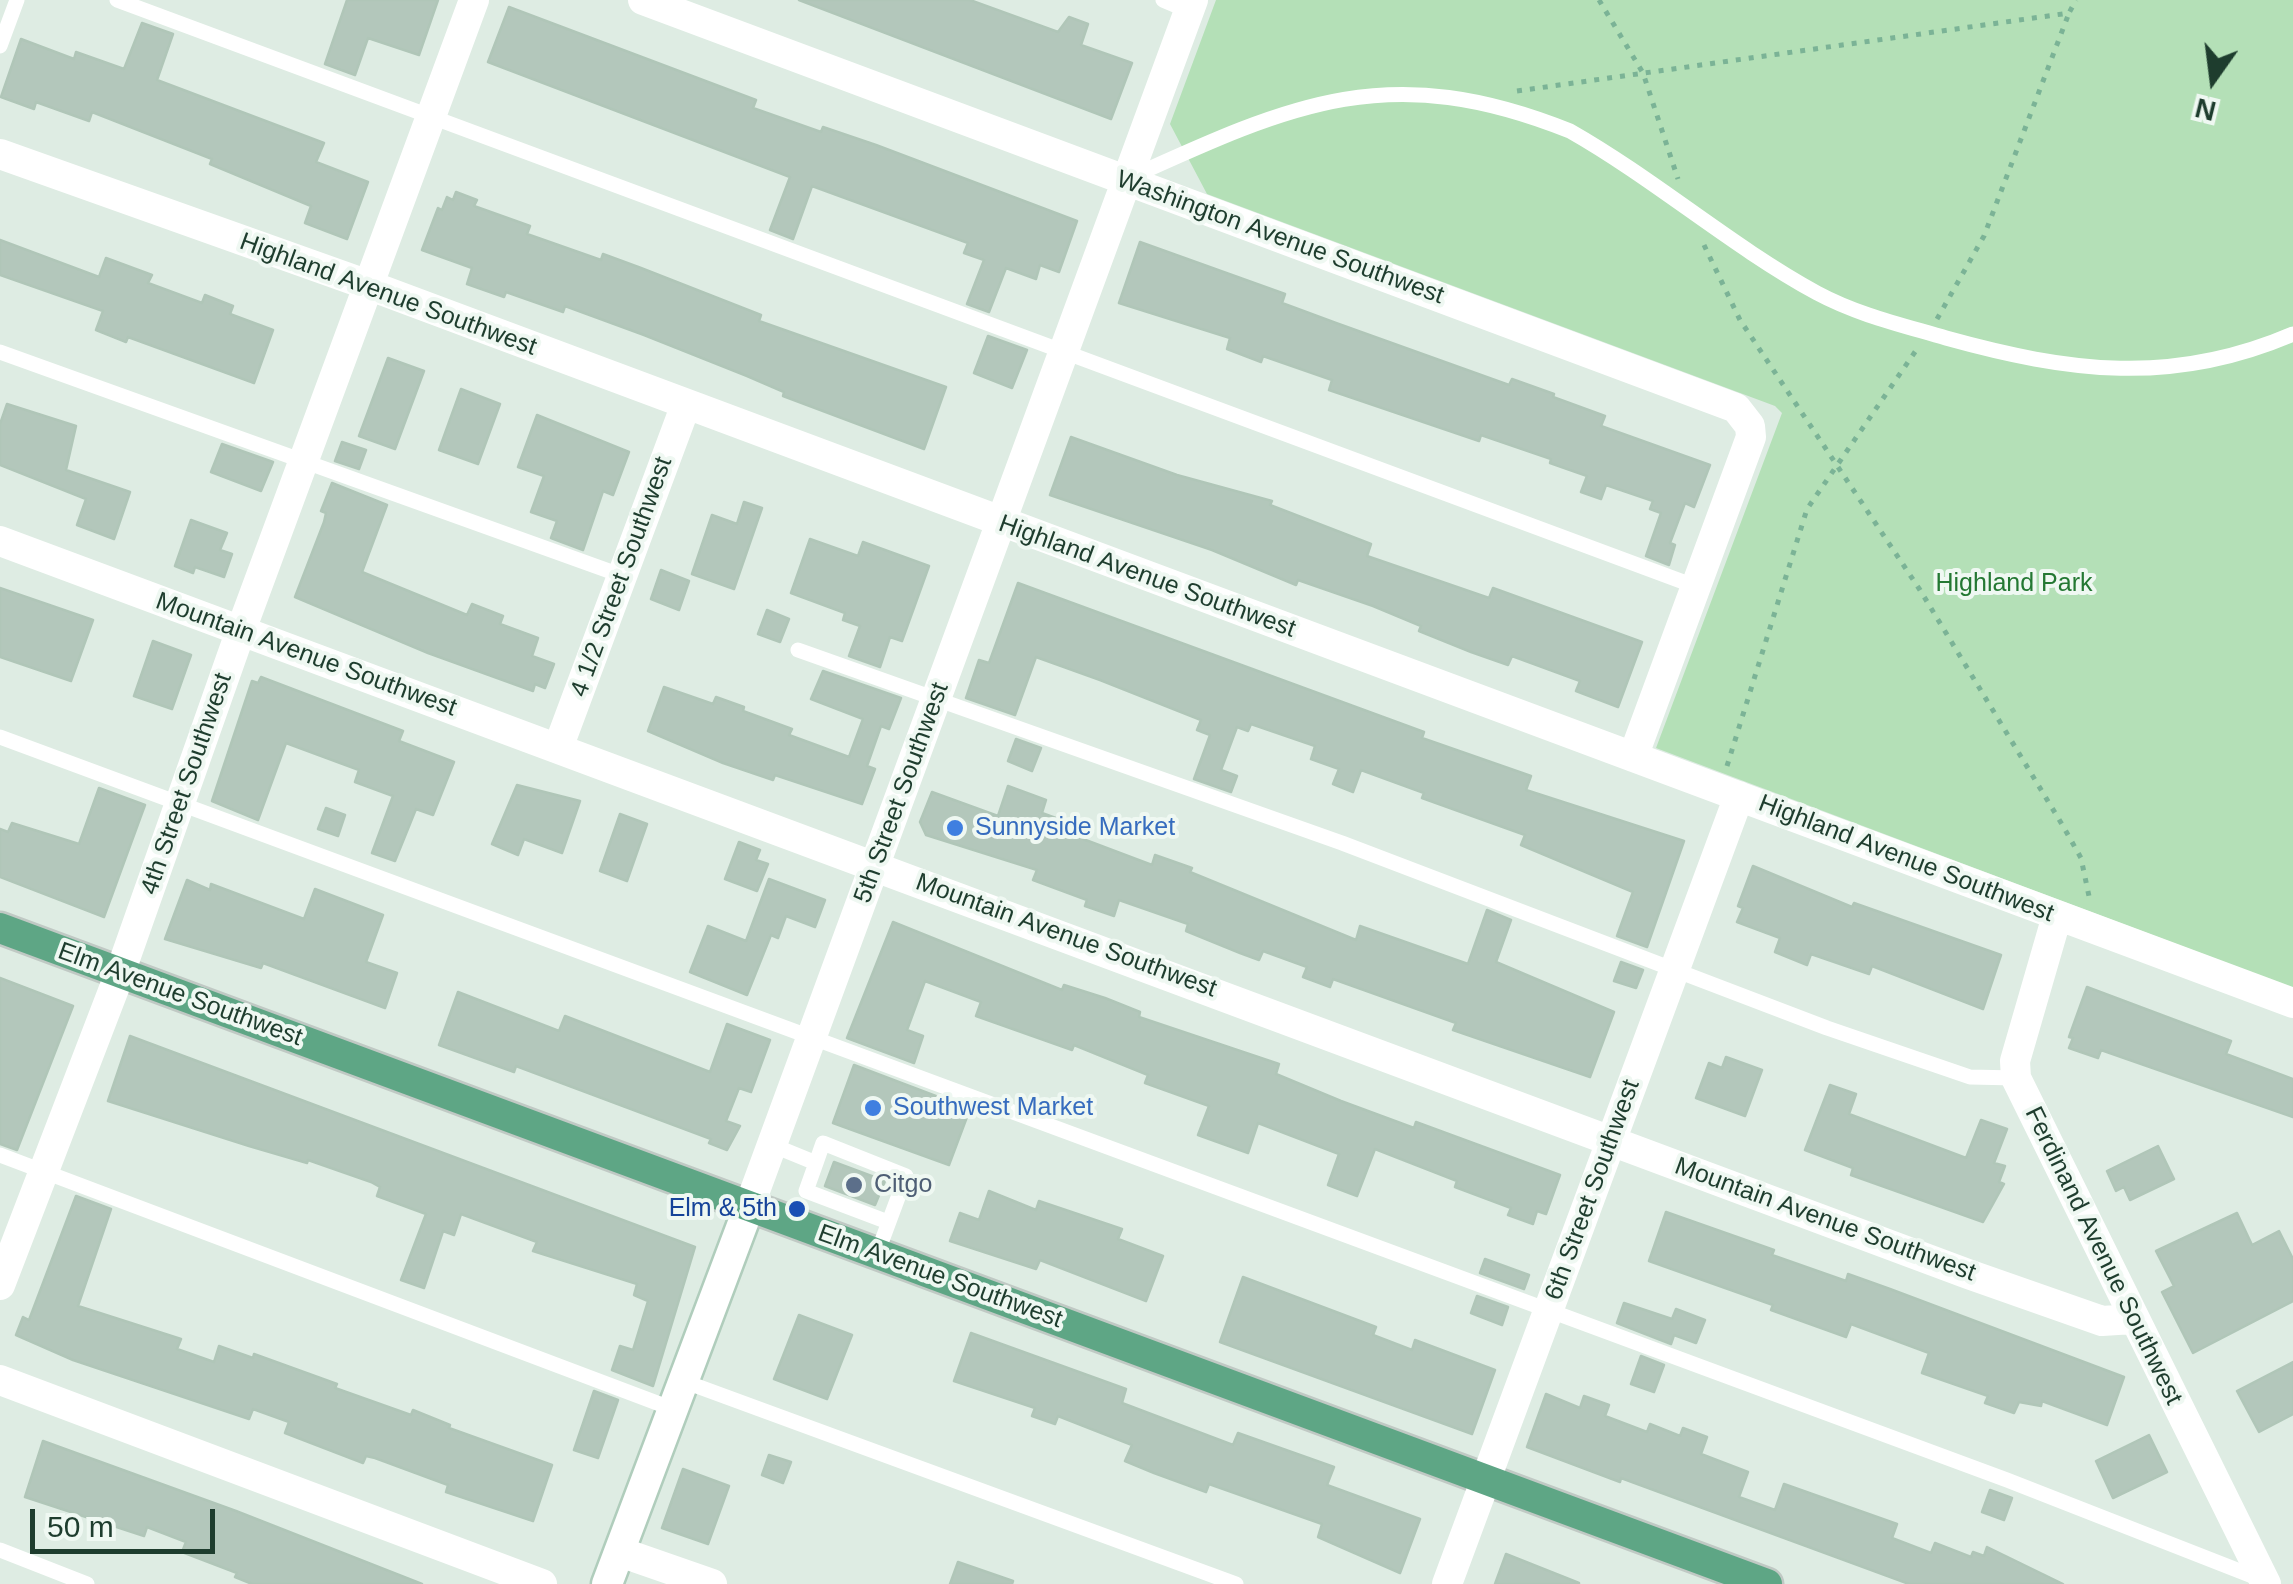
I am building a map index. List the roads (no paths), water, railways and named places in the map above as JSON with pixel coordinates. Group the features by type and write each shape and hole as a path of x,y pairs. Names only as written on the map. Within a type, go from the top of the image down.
{"main road":[{"name":"Elm Avenue Southwest","path":"0,928 1767,1584"}],"street":[{"name":"4th Street Southwest","path":"0,1285 120,973 241,630 474,0"},
{"name":"Washington Avenue Southwest","path":"643,0 1736,408 1750,426 1751,437 1697,587"},
{"name":"5th Street Southwest","path":"608,1584 1064,352 1181,4"},
{"name":"Highland Avenue Southwest","path":"0,154 368,285 1633,757 1732,782 2058,916 2293,1003"},
{"name":"4 1/2 Street Southwest","path":"558,748 685,406"},
{"name":"Mountain Avenue Southwest","path":"0,540 2102,1321 2134,1318"},
{"path":"1633,757 1697,587"},
{"name":"6th Street Southwest","path":"1447,1584 1674,970 1732,782"},
{"name":"Ferdinand Avenue Southwest","path":"2058,916 2015,1060 2016,1078 2265,1582"},
{"path":"0,1380 542,1584"},
{"path":"620,1552 712,1584"}],"lane":[{"path":"0,46 17,0"},
{"path":"117,0 1064,352 1312,449 1697,587"},
{"path":"1124,181 1295,108 1372,94 1434,93 1526,113 1570,131 1820,294 1866,315 2009,356 2119,371 2217,360 2293,334"},
{"path":"0,352 623,576"},
{"path":"798,650 1342,843 1674,970 1970,1077 2016,1078"},
{"path":"0,737 460,904 2006,1480 2265,1582"},
{"path":"877,1254 906,1176 823,1143 806,1191 888,1222"},
{"path":"772,1145 816,1163"},
{"path":"0,1154 678,1395 1236,1584"},
{"path":"0,1550 87,1584"}],"place":[{"name":"Sunnyside Market","path":"955,828"},
{"name":"Southwest Market","path":"873,1108"},
{"name":"Citgo","path":"854,1185"},
{"name":"Elm & 5th","path":"797,1209"}],"park label":[{"name":"Highland Park","path":"2014,584"}]}
